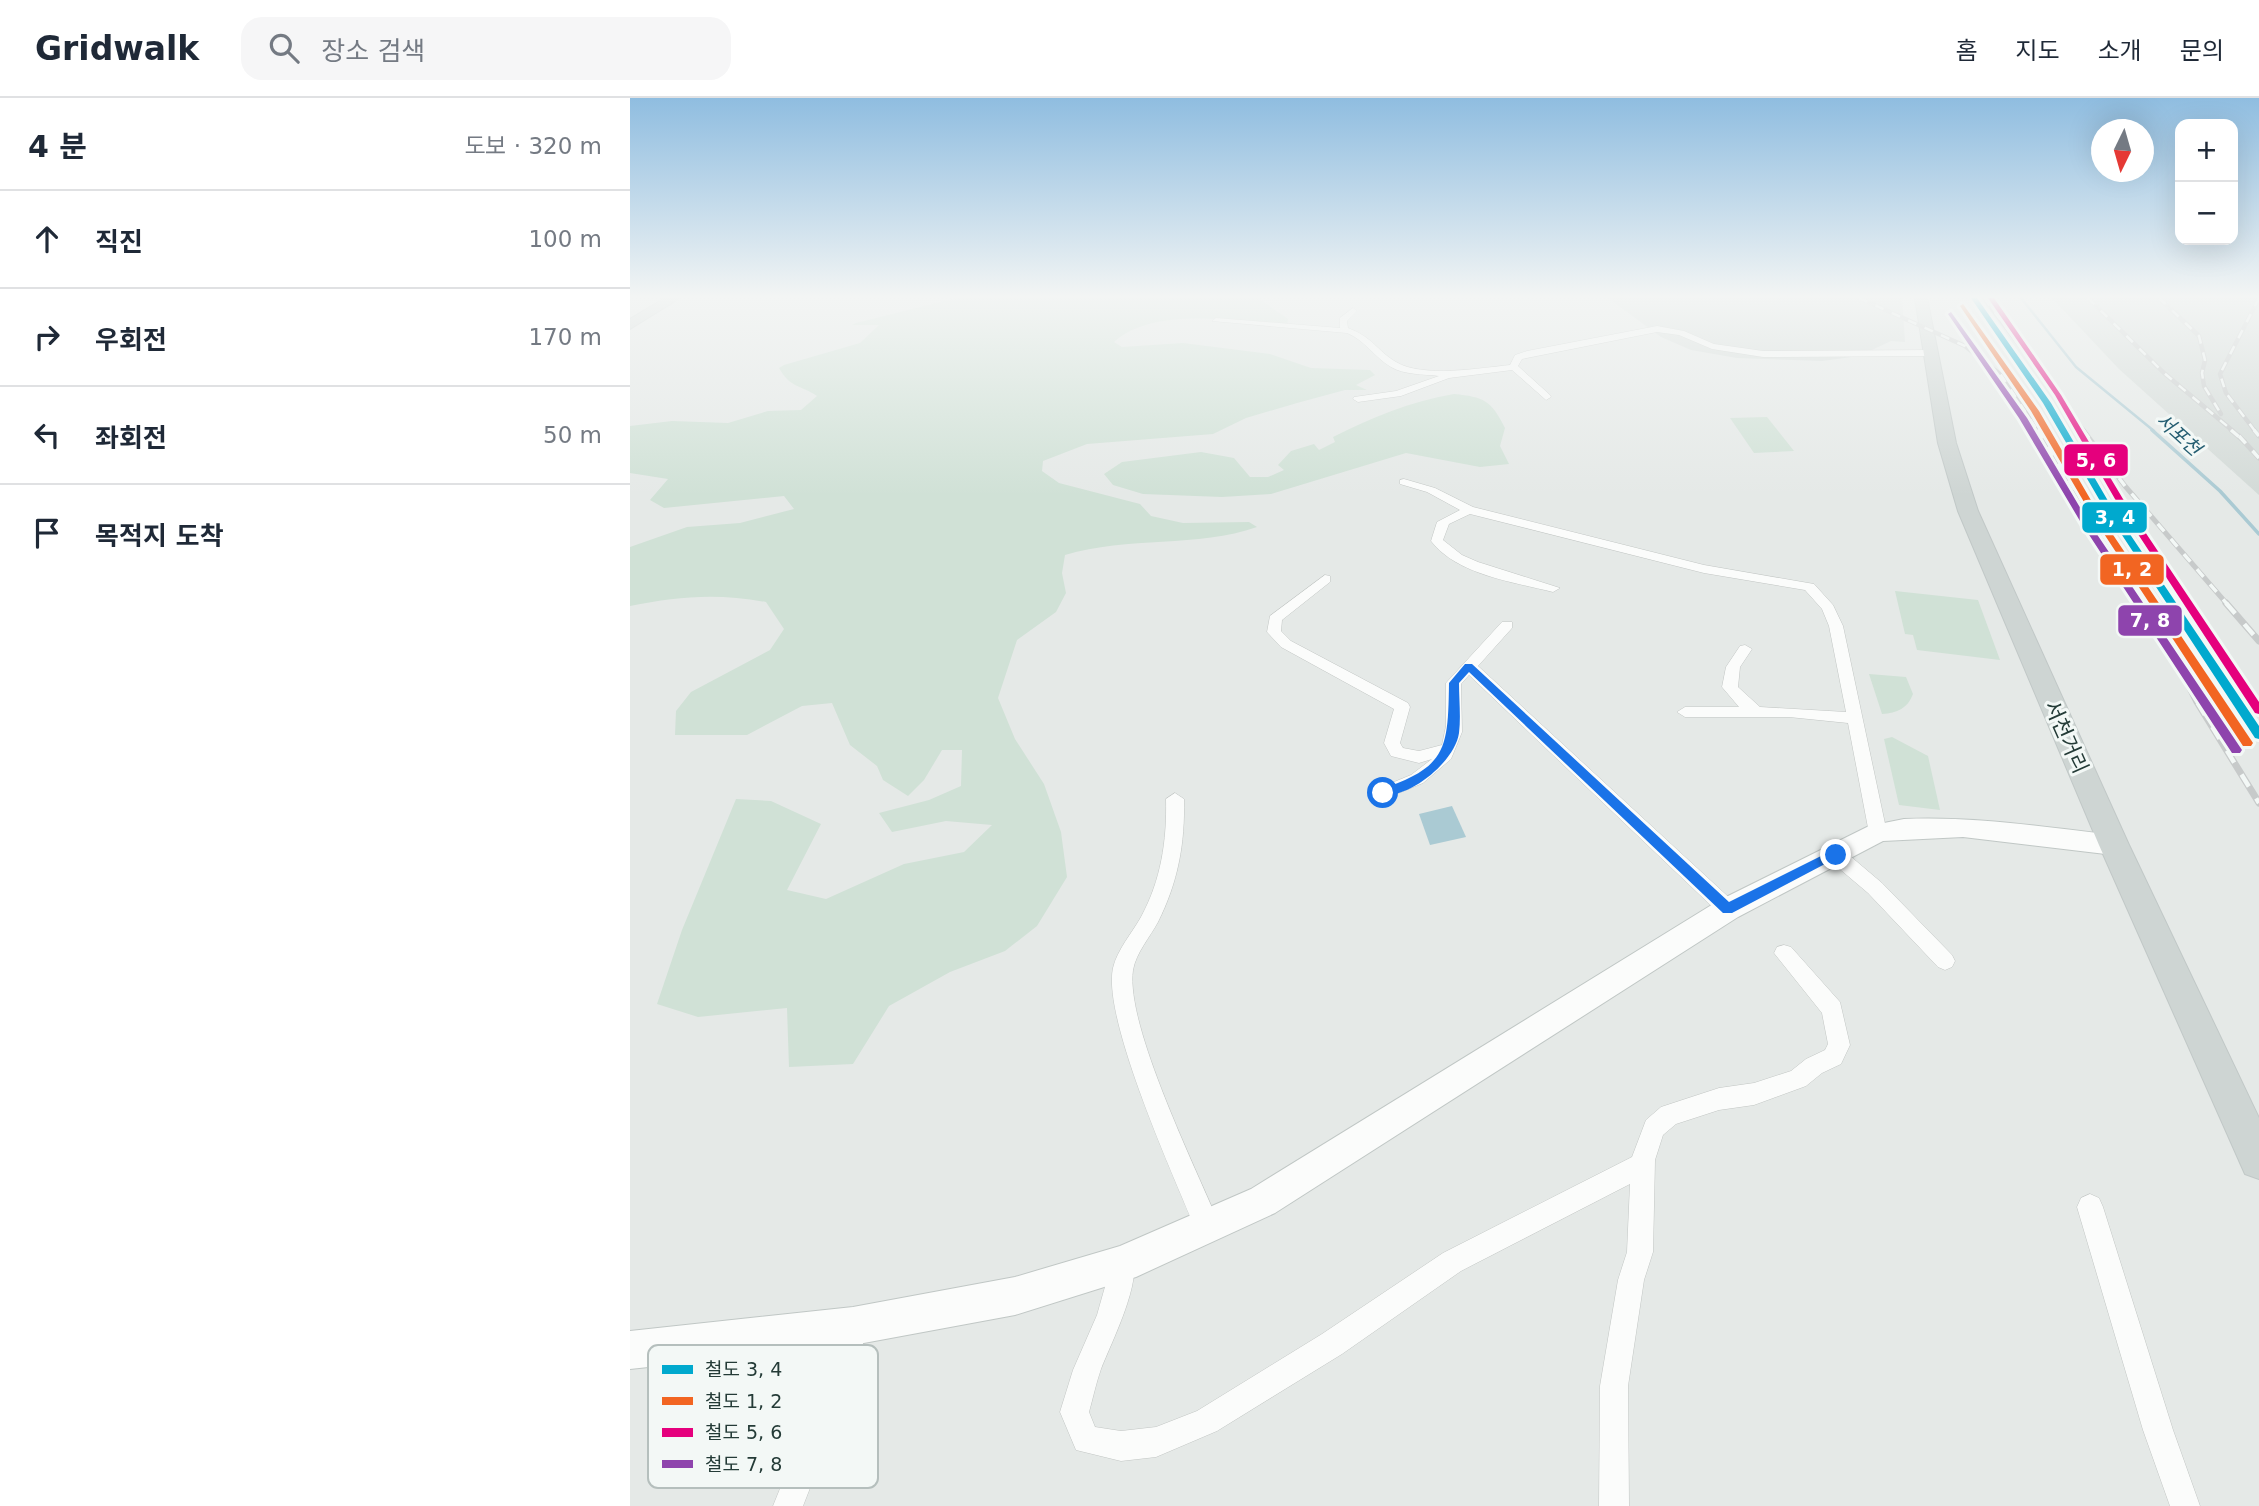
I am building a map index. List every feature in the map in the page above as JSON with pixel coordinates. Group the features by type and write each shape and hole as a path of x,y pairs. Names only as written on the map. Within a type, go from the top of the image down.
{"main road":[{"name":"서천거리","path":"1933,364 1947,443 1968,511 2114,845 2259,1160"}],"street":[{"path":"1393,364 1450,375"},
{"path":"1358,399 1397,394 1450,375 1513,367 1521,371 1546,397"},
{"path":"1404,482 1431,490 1469,510 1704,569 1809,587 1828,608 1836,626 1878,833"},
{"path":"1469,510 1443,522 1437,541 1443,550 1458,558 1553,588"},
{"path":"1325,579 1275,619 1273,632 1306,656 1402,707 1392,743 1397,752 1419,757 1447,749"},
{"path":"1383,793 1417,781 1435,766 1454,735 1454,683 1507,625"},
{"path":"1745,649 1733,667 1730,687 1756,712"},
{"path":"1469,666 1728,909"},
{"path":"1685,712 1756,712 1855,718"},
{"path":"1175,799 1175,852 1155,909 1128,957 1120,982 1138,1053 1207,1226"},
{"path":"676,1345 853,1326 1015,1296 1123,1264 1263,1200 1728,909 1878,833 1905,827 1947,828 2114,845"},
{"path":"1836,855 1875,888 1945,961"},
{"path":"1614,1506 1614,1386 1631,1280 1640,1252 1643,1164 1654,1128 1669,1115 1719,1099 1754,1094 1786,1084 1833,1057 1839,1045 1832,1009 1784,953"},
{"path":"1123,1264 1110,1316 1087,1370 1074,1412 1086,1440 1121,1446 1156,1442 1207,1421 1332,1344 1452,1262 1643,1164"},
{"path":"2090,1207 2158,1430 2185,1506"},
{"path":"849,1345 853,1326"},
{"path":"630,1350 648,1348"},
{"path":"788,1506 795,1488"}],"shaded area":[{"path":"2114,364 2259,364 2259,495"}],"green space":[{"path":"1298,364 1311,368 1370,370 1375,375 1356,385 1367,390 1345,390 1297,403 1246,418 1213,434 1087,444 1043,461 1042,471 1059,483 1140,504 1151,516 1183,523 1249,522 1257,527 1211,538 1113,546 1065,555 1062,573 1066,593 1056,612 1017,640 998,698 1015,739 1044,784 1061,832 1067,877 1037,926 1005,951 950,972 889,1006 853,1064 789,1067 787,1008 698,1017 657,1004 682,930 736,799 771,801 821,824 787,890 826,899 904,864 964,852 992,825 946,821 892,832 879,813 929,800 961,786 962,750 942,750 924,780 908,796 883,780 877,766 850,745 832,703 802,706 747,735 675,735 676,711 691,692 770,650 784,629 766,602 748,599 698,597 630,606 630,547 687,527 740,523 794,509 784,496 664,508 650,500 668,479 630,473 630,426 672,421 728,423 768,411 801,410 817,396 792,383 779,368 784,365"},
{"path":"1454,394 1480,399 1495,411 1505,428 1500,446 1509,464 1480,467 1406,453 1271,494 1222,497 1143,494 1113,485 1104,474 1122,462 1201,452 1234,458 1250,477 1268,477 1284,470 1278,465 1291,451 1314,444 1319,450 1335,442 1333,437 1377,417 1422,401"},
{"path":"1767,417 1794,451 1754,453 1730,418"},
{"path":"1895,591 1978,600 2000,660 1917,650 1913,635 1905,634"},
{"path":"1869,674 1906,677 1913,694 1911,699 1901,709 1882,714"},
{"path":"1892,737 1928,756 1940,810 1899,805 1884,739"}],"water":[{"path":"1452,806 1466,837 1430,845 1419,814"}],"waterway":[{"name":"서포천","path":"2073,364 2154,431"},
{"name":"서포천","path":"2152,430 2220,491 2259,534"}],"railway":[{"path":"1987,364 2001,375 2038,431"},
{"path":"2033,364 2084,431"},
{"path":"2155,364 2233,431"},
{"path":"2204,364 2204,386 2221,414"},
{"path":"2225,364 2220,374 2226,393 2255,431"},
{"path":"2037,430 2148,604"},
{"path":"2083,430 2125,486 2227,604"},
{"path":"2231,430 2243,440"},
{"path":"2254,430 2259,436"},
{"path":"2239,436 2243,440"},
{"path":"2243,440 2259,458"},
{"path":"2147,603 2197,702 2259,803"},
{"path":"2226,603 2259,641"}],"transit line":[{"path":"1985,364 2023,418 2084,521 2236,750"},
{"path":"2003,364 2035,411 2095,514 2247,743"},
{"path":"2020,364 2047,403 2107,506 2259,735"},
{"path":"2036,364 2058,395 2119,499 2259,710"}],"route":[{"path":"1383,793 1417,781 1435,766 1447,749 1454,735 1454,683 1469,666 1728,909 1836,855"}]}
